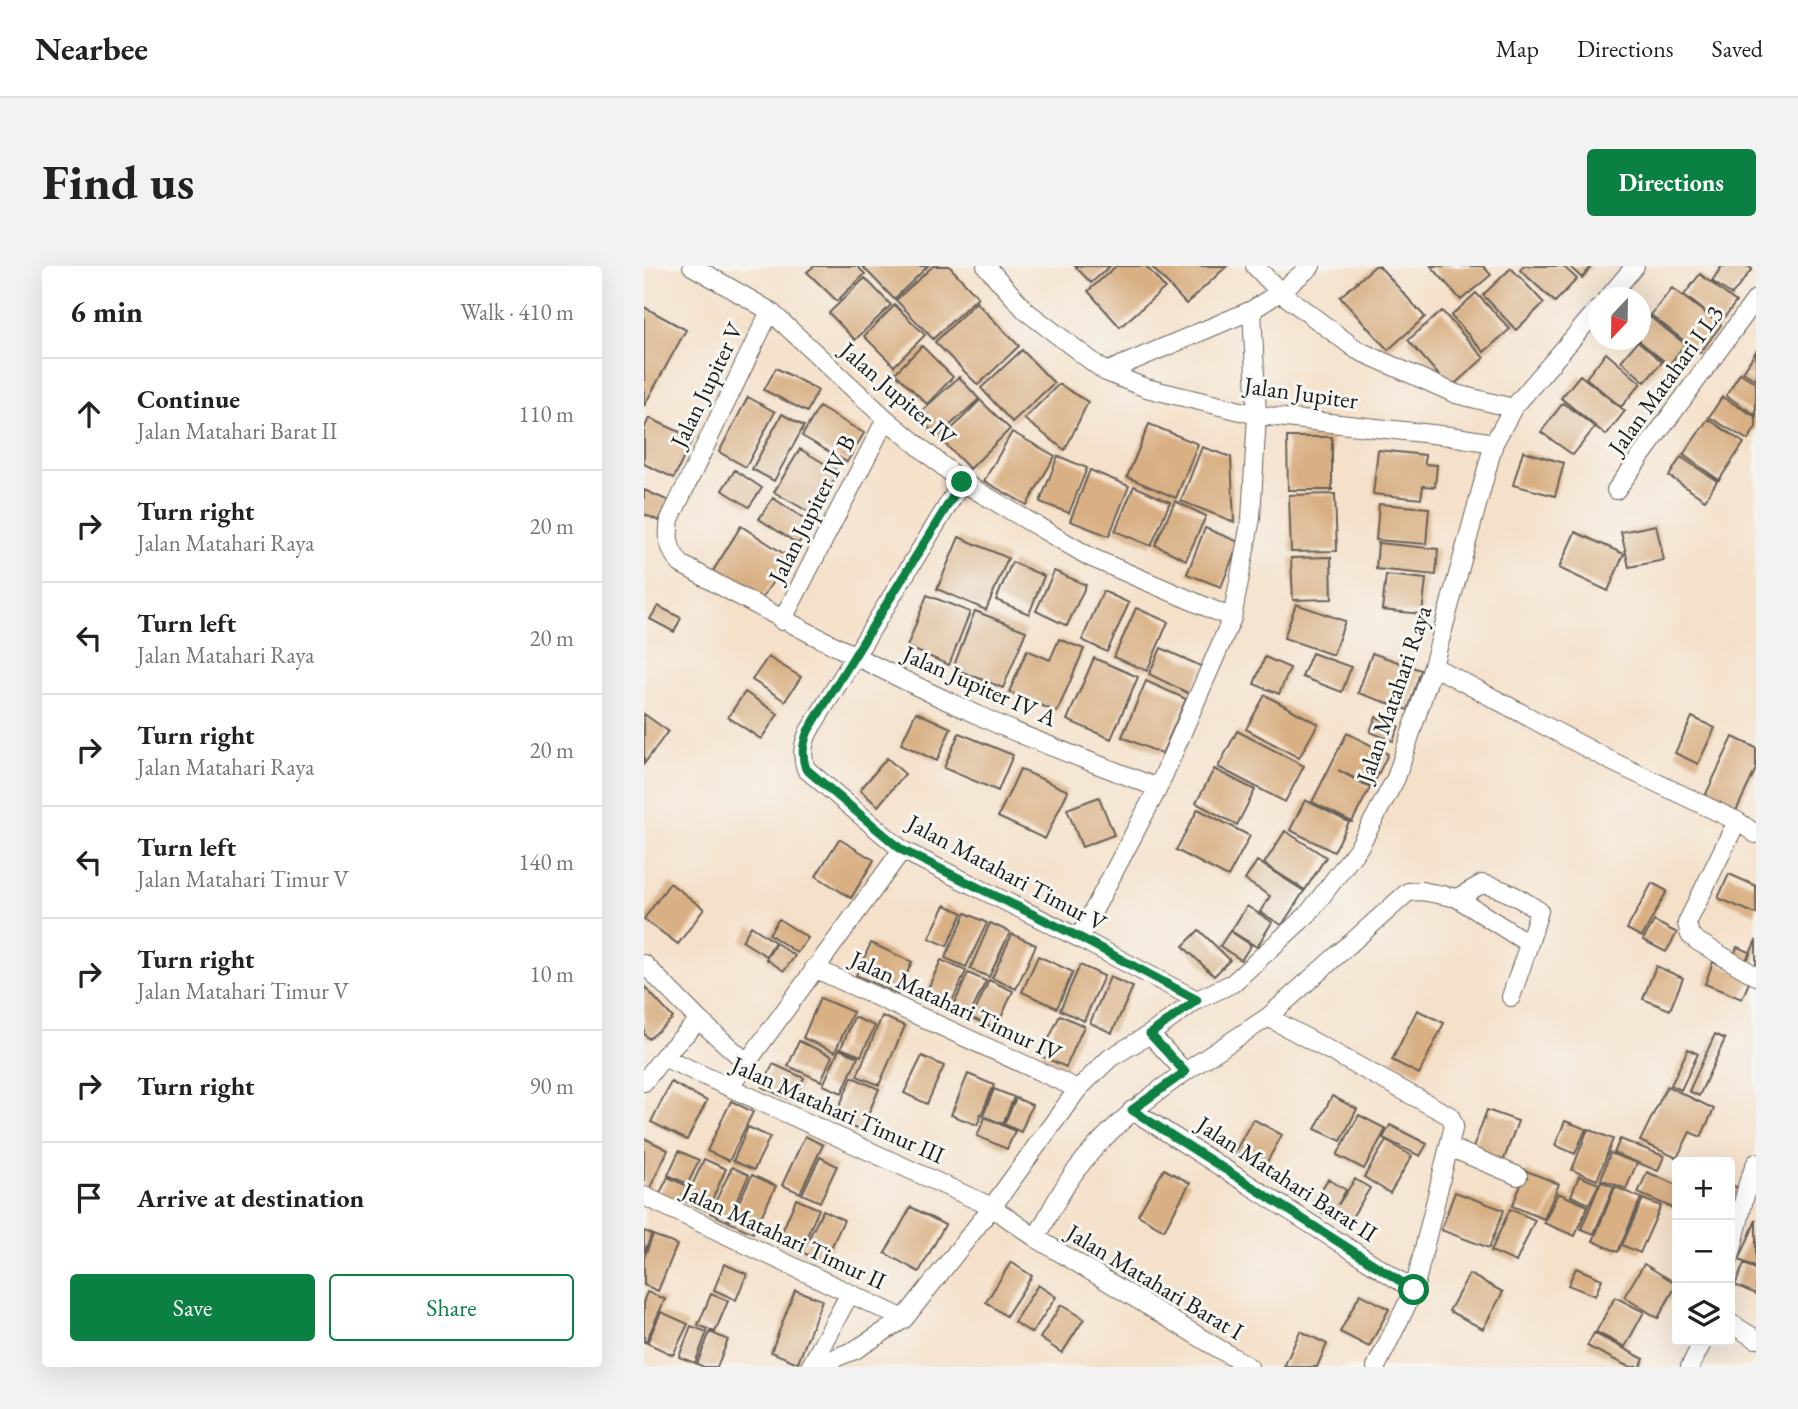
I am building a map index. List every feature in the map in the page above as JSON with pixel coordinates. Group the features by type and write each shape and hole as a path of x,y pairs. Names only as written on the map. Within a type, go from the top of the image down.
{"street":[{"name":"Jalan Jupiter IV","path":"692,266 770,311 886,419 962,482 1090,557 1231,618"},
{"name":"Jalan Jupiter","path":"986,266 1026,311 1106,372 1146,388 1257,415 1494,443"},
{"name":"Jalan Jupiter","path":"1255,266 1280,292 1357,350 1456,394 1513,408"},
{"path":"1106,372 1252,310 1280,292 1311,266"},
{"path":"1617,287 1635,266"},
{"name":"Jalan Matahari I L3","path":"1616,491 1756,299"},
{"path":"1079,937 1158,788 1231,618 1251,518 1257,415 1252,310"},
{"name":"Jalan Jupiter V","path":"670,519 770,311"},
{"name":"Jalan Matahari Raya","path":"811,1367 855,1350 904,1320 992,1207 1078,1089 1110,1058 1150,1034 1197,1000 1233,983 1308,914 1359,847 1396,778 1433,666 1494,443 1513,408 1588,321"},
{"name":"Jalan Jupiter IV B","path":"782,621 886,419"},
{"path":"856,657 962,482"},
{"name":"Jalan Jupiter IV A","path":"670,519 668,535 671,551 681,564 782,621 997,724 1158,788"},
{"name":"Jalan Matahari Timur V","path":"856,657 808,731 803,744 802,759 806,769 902,850 1079,937 1197,1000"},
{"path":"1433,666 1613,762 1737,821 1756,834"},
{"path":"1737,821 1687,923 1690,934 1697,941 1756,976"},
{"path":"729,1087 902,850"},
{"path":"1457,898 1482,884 1501,888 1539,911 1511,997"},
{"path":"992,1207 1035,1238 1073,1174 1103,1138 1132,1110 1268,1017 1408,892 1422,891 1457,898 1529,944"},
{"path":"644,964 699,1020 746,1062"},
{"name":"Jalan Matahari Timur IV","path":"814,968 1078,1089"},
{"path":"1268,1017 1450,1116 1454,1125 1414,1290 1376,1367"},
{"path":"644,1082 663,1057 699,1020"},
{"path":"1150,1034 1185,1072"},
{"name":"Jalan Matahari Timur III","path":"663,1057 992,1207"},
{"name":"Jalan Matahari Barat II","path":"1132,1110 1414,1290"},
{"path":"1451,1141 1518,1176"},
{"path":"1735,1241 1756,1163"},
{"name":"Jalan Matahari Timur II","path":"644,1196 904,1320"},
{"name":"Jalan Matahari Barat I","path":"1035,1238 1250,1367"},
{"path":"811,1367 849,1295"},
{"path":"1735,1326 1756,1339"},
{"path":"1690,1367 1700,1346"}],"building":[{"path":"814,266 857,266 865,274 837,301 807,272"},
{"path":"862,266 928,266 894,299"},
{"path":"933,266 949,266 978,297 933,339 896,300"},
{"path":"1075,266 1110,266 1091,283"},
{"path":"1116,266 1146,266 1165,288 1120,327 1088,291"},
{"path":"1151,266 1227,266 1186,304"},
{"path":"1375,266 1379,266 1425,317 1388,350 1340,297"},
{"path":"1431,266 1483,266 1491,275 1461,300"},
{"path":"1523,266 1563,266 1577,279 1555,302 1520,270"},
{"path":"1569,266 1592,266 1582,278"},
{"path":"1722,266 1748,266 1752,269 1732,295 1712,281"},
{"path":"1511,268 1544,303 1516,330 1483,295"},
{"path":"1700,274 1736,302 1720,323 1684,295"},
{"path":"865,278 891,305 855,340 829,313"},
{"path":"1672,288 1721,325 1700,353 1651,315"},
{"path":"1476,293 1510,329 1484,352 1451,316"},
{"path":"976,302 1019,346 978,385 935,342"},
{"path":"895,305 925,335 894,366 864,336"},
{"path":"644,307 686,330 644,406"},
{"path":"1442,311 1484,358 1450,388 1408,340"},
{"path":"1651,318 1685,344 1669,365 1650,350"},
{"path":"922,346 953,377 927,404 895,373"},
{"path":"1022,350 1054,383 1012,422 981,388"},
{"path":"1630,350 1648,350 1662,362 1645,382 1621,361"},
{"path":"1756,351 1756,380 1743,372"},
{"path":"1606,353 1641,383 1621,407 1586,378"},
{"path":"776,368 818,390 807,412 764,390"},
{"path":"1740,373 1756,383 1756,415 1726,396"},
{"path":"1580,375 1625,411 1606,435 1561,398"},
{"path":"959,377 979,399 937,437 917,415"},
{"path":"1059,384 1088,402 1065,450 1024,419"},
{"path":"748,397 775,412 746,467 719,452"},
{"path":"1722,397 1756,417 1756,427 1748,440 1709,417"},
{"path":"980,400 1010,429 970,469 941,440"},
{"path":"1563,403 1595,427 1573,455 1541,432"},
{"path":"819,407 864,433 847,462 802,436"},
{"path":"782,414 804,426 774,481 752,469"},
{"path":"649,418 693,438 674,478 644,464 644,429"},
{"path":"1708,419 1744,443 1719,480 1683,455"},
{"path":"1149,424 1198,444 1176,498 1127,477"},
{"path":"1012,432 1055,456 1027,505 984,481"},
{"path":"1287,437 1332,437 1332,490 1288,490"},
{"path":"1202,447 1231,457 1234,522 1181,501"},
{"path":"800,449 839,472 814,515 774,492"},
{"path":"1378,450 1425,455 1425,464 1437,465 1435,487 1423,486 1421,499 1373,494"},
{"path":"1523,451 1564,463 1555,496 1513,485"},
{"path":"1058,456 1087,468 1069,513 1040,502"},
{"path":"1681,457 1717,481 1705,500 1669,476"},
{"path":"735,470 762,488 749,507 722,490"},
{"path":"1090,470 1129,486 1109,536 1070,521"},
{"path":"1134,486 1170,502 1151,546 1115,531"},
{"path":"644,490 669,501 659,521 644,514"},
{"path":"1335,494 1337,551 1291,552 1289,495"},
{"path":"773,498 811,523 798,544 759,519"},
{"path":"1175,501 1206,516 1186,560 1155,545"},
{"path":"1379,504 1429,508 1426,544 1376,540"},
{"path":"1656,525 1664,560 1629,567 1621,532"},
{"path":"741,526 789,557 760,601 713,571"},
{"path":"1205,528 1239,542 1221,587 1187,574"},
{"path":"1575,532 1624,554 1608,591 1559,568"},
{"path":"959,537 1008,558 986,610 937,589"},
{"path":"1378,543 1438,549 1436,575 1376,569"},
{"path":"1331,557 1332,599 1293,600 1291,558"},
{"path":"1012,562 1044,576 1029,614 996,600"},
{"path":"1054,571 1086,585 1067,626 1036,611"},
{"path":"1386,575 1426,579 1422,614 1382,610"},
{"path":"1103,591 1129,603 1107,652 1082,640"},
{"path":"927,595 970,612 949,665 907,647"},
{"path":"1296,604 1345,621 1333,655 1284,638"},
{"path":"658,606 681,618 674,632 650,619"},
{"path":"1136,608 1168,622 1147,671 1114,657"},
{"path":"975,611 1026,631 1003,688 953,668"},
{"path":"1059,639 1084,649 1057,712 1009,692 1027,650 1050,660"},
{"path":"1161,648 1203,667 1190,694 1149,674"},
{"path":"1312,653 1351,667 1342,692 1302,677"},
{"path":"1372,653 1421,670 1408,710 1358,693"},
{"path":"768,657 801,677 785,701 752,680"},
{"path":"1265,657 1290,668 1279,694 1254,684"},
{"path":"1094,658 1138,677 1111,739 1067,720"},
{"path":"1146,681 1186,699 1162,754 1122,737"},
{"path":"745,692 778,714 761,739 728,717"},
{"path":"1265,695 1318,724 1299,758 1246,729"},
{"path":"916,712 951,728 937,761 901,744"},
{"path":"644,714 668,731 644,764"},
{"path":"1376,717 1399,726 1393,741 1370,732"},
{"path":"1692,717 1715,728 1698,764 1675,753"},
{"path":"1237,731 1304,766 1285,802 1218,767"},
{"path":"959,733 1013,755 998,791 944,768"},
{"path":"1347,733 1388,754 1372,787 1338,770 1370,788 1352,822 1312,802"},
{"path":"1733,737 1756,748 1756,769 1736,811 1705,796"},
{"path":"887,758 905,774 878,806 860,790"},
{"path":"1020,769 1068,791 1045,839 998,817"},
{"path":"1214,769 1255,790 1237,825 1196,803"},
{"path":"1099,797 1114,835 1082,847 1067,809"},
{"path":"1305,800 1349,822 1334,852 1290,830"},
{"path":"1198,809 1250,836 1228,877 1176,850"},
{"path":"1285,831 1326,857 1305,890 1264,864"},
{"path":"839,839 874,860 851,898 816,876"},
{"path":"1257,861 1304,891 1282,925 1260,912 1270,896 1245,880"},
{"path":"1729,874 1756,886 1756,914 1718,898"},
{"path":"670,883 704,909 678,944 644,919"},
{"path":"1652,883 1667,891 1642,937 1627,929"},
{"path":"945,905 963,913 947,946 929,938"},
{"path":"1247,906 1272,922 1257,947 1231,931"},
{"path":"966,913 987,923 966,967 945,958"},
{"path":"779,919 808,938 797,953 769,934"},
{"path":"1654,921 1677,933 1666,952 1643,940"},
{"path":"990,923 1010,932 989,977 970,969"},
{"path":"751,926 775,942 766,956 742,941"},
{"path":"1199,930 1230,960 1214,976 1183,946"},
{"path":"1230,931 1251,945 1241,960 1220,946"},
{"path":"1012,934 1036,945 1016,989 992,978"},
{"path":"1756,940 1756,969 1745,965"},
{"path":"776,943 795,956 784,971 766,959"},
{"path":"871,943 912,962 898,994 856,975"},
{"path":"1737,947 1750,952 1746,960 1734,956"},
{"path":"1038,956 1073,972 1057,1008 1022,992"},
{"path":"941,960 966,971 949,1008 924,997"},
{"path":"1713,962 1751,978 1742,999 1705,984"},
{"path":"1080,965 1104,976 1084,1021 1060,1010"},
{"path":"1656,966 1683,978 1670,1010 1643,999"},
{"path":"968,973 986,981 969,1017 952,1009"},
{"path":"1110,977 1133,987 1112,1033 1090,1023"},
{"path":"989,980 1013,991 996,1029 972,1018"},
{"path":"644,986 673,1018 649,1039 644,1034"},
{"path":"820,998 853,1012 835,1052 803,1038"},
{"path":"1417,1010 1444,1023 1419,1074 1392,1060"},
{"path":"1060,1015 1084,1026 1066,1067 1041,1056"},
{"path":"882,1016 905,1026 879,1085 857,1076"},
{"path":"854,1017 875,1026 861,1056 841,1048"},
{"path":"1715,1034 1725,1039 1699,1096 1689,1091"},
{"path":"799,1041 832,1056 821,1081 788,1066"},
{"path":"839,1049 858,1057 842,1093 823,1085"},
{"path":"1688,1049 1698,1054 1681,1090 1671,1085"},
{"path":"922,1056 944,1066 927,1104 904,1093"},
{"path":"773,1064 804,1078 793,1101 762,1087"},
{"path":"968,1074 994,1085 981,1115 979,1114 981,1116 977,1125 951,1115"},
{"path":"852,1077 879,1089 861,1131 834,1119"},
{"path":"671,1082 707,1101 687,1140 651,1122"},
{"path":"1667,1086 1714,1109 1701,1137 1690,1132 1678,1157 1640,1141"},
{"path":"994,1089 1014,1097 1003,1124 983,1116"},
{"path":"1332,1096 1357,1109 1341,1141 1315,1129"},
{"path":"1016,1098 1032,1105 1021,1132 1004,1124"},
{"path":"731,1101 753,1112 729,1161 707,1151"},
{"path":"1487,1110 1518,1121 1503,1162 1472,1151"},
{"path":"1359,1115 1386,1129 1364,1169 1337,1155"},
{"path":"985,1117 1015,1131 1007,1149 977,1136"},
{"path":"1253,1119 1282,1135 1262,1171 1233,1155"},
{"path":"1565,1121 1586,1129 1575,1154 1555,1145"},
{"path":"1390,1125 1427,1144 1420,1156 1383,1138"},
{"path":"748,1127 770,1137 754,1170 733,1161"},
{"path":"1588,1129 1613,1139 1597,1180 1572,1170"},
{"path":"805,1136 823,1145 800,1193 782,1185"},
{"path":"644,1138 668,1150 649,1190 644,1188"},
{"path":"1620,1139 1664,1156 1658,1171 1614,1153"},
{"path":"1386,1141 1412,1156 1390,1193 1364,1177"},
{"path":"679,1151 699,1160 688,1184 668,1175"},
{"path":"1610,1153 1637,1163 1626,1189 1601,1179"},
{"path":"820,1157 837,1166 820,1202 802,1194"},
{"path":"704,1159 726,1169 707,1211 685,1201"},
{"path":"732,1167 749,1175 727,1221 710,1213"},
{"path":"1164,1169 1190,1183 1164,1230 1138,1215"},
{"path":"1527,1171 1559,1184 1544,1219 1512,1206"},
{"path":"1647,1172 1672,1183 1672,1208 1638,1193"},
{"path":"752,1175 776,1186 753,1233 729,1222"},
{"path":"1579,1176 1599,1184 1589,1204 1571,1196"},
{"path":"668,1177 687,1186 678,1206 658,1197"},
{"path":"1328,1179 1346,1190 1338,1205 1355,1179 1370,1188 1346,1227 1311,1206"},
{"path":"1601,1181 1614,1187 1594,1234 1581,1229"},
{"path":"1735,1186 1744,1191 1735,1209"},
{"path":"1615,1187 1641,1198 1618,1252 1593,1241"},
{"path":"1455,1192 1504,1210 1489,1248 1441,1230"},
{"path":"1558,1193 1588,1206 1575,1236 1544,1223"},
{"path":"796,1199 819,1209 800,1252 778,1241"},
{"path":"1643,1199 1661,1206 1640,1253 1622,1245"},
{"path":"911,1207 945,1225 919,1272 885,1253"},
{"path":"1510,1209 1535,1220 1516,1262 1491,1251"},
{"path":"823,1210 844,1220 824,1263 802,1252"},
{"path":"1756,1220 1756,1267 1739,1260"},
{"path":"644,1231 652,1234 644,1253"},
{"path":"653,1235 677,1245 658,1291 644,1285 644,1258"},
{"path":"1011,1262 1032,1276 1006,1316 986,1302"},
{"path":"724,1264 747,1274 736,1300 714,1290"},
{"path":"1644,1264 1672,1281 1672,1293 1658,1318 1624,1297"},
{"path":"1744,1264 1756,1269 1756,1294 1735,1285"},
{"path":"1576,1268 1602,1279 1595,1296 1568,1285"},
{"path":"1469,1274 1503,1292 1483,1329 1449,1311"},
{"path":"1038,1285 1056,1297 1032,1333 1014,1322"},
{"path":"795,1290 822,1300 798,1363 771,1352"},
{"path":"647,1292 665,1299 644,1342 644,1300"},
{"path":"711,1294 728,1301 715,1332 698,1325"},
{"path":"1360,1294 1389,1309 1369,1347 1340,1332"},
{"path":"1615,1297 1644,1312 1625,1347 1596,1332"},
{"path":"1061,1305 1084,1319 1062,1353 1040,1338"},
{"path":"661,1312 688,1324 673,1355 647,1343"},
{"path":"691,1326 707,1332 695,1363 679,1357"},
{"path":"1300,1331 1327,1344 1317,1367 1284,1367"},
{"path":"710,1332 728,1340 717,1367 697,1364"},
{"path":"1594,1333 1644,1359 1640,1367 1629,1367 1587,1346"}],"route":[{"path":"962,482 808,731 803,744 802,759 806,769 902,850 1079,937 1197,1000 1150,1034 1185,1072 1132,1110 1414,1290"}]}
